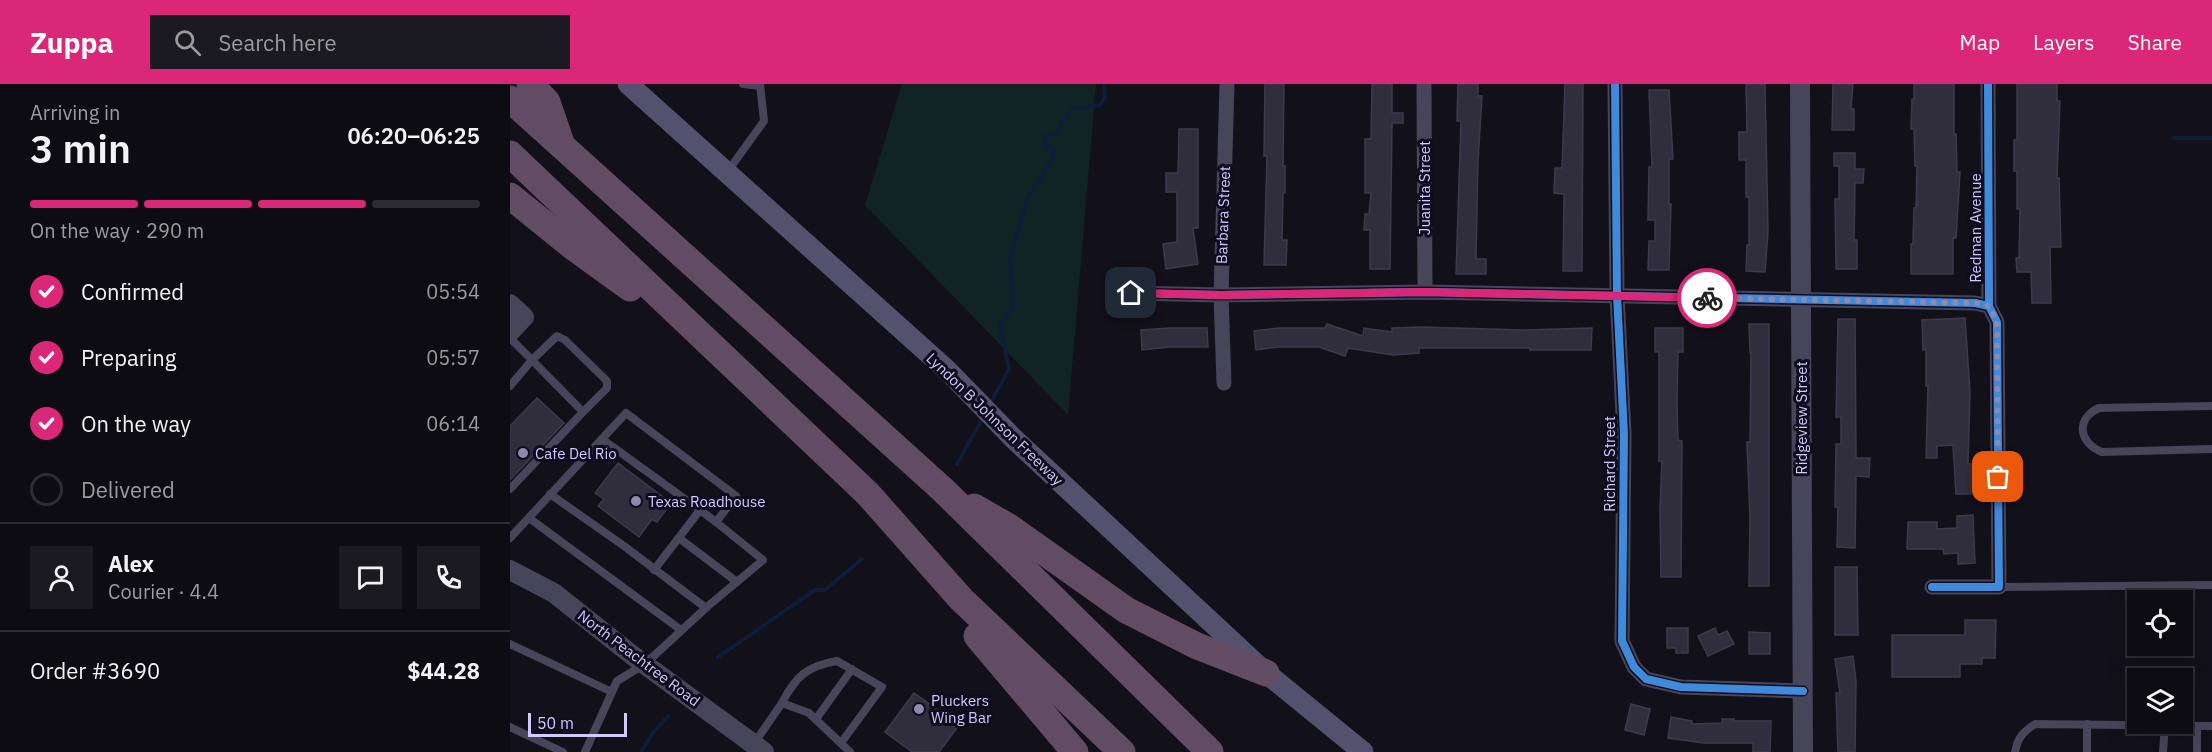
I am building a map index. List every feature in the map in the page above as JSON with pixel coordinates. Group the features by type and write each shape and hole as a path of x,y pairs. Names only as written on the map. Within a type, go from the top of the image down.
{"highway":[{"path":"530,84 547,102 562,145"},
{"path":"510,99 942,489 1210,752"},
{"path":"510,154 868,494 961,599 1122,752"},
{"path":"510,195 572,246 716,352"},
{"path":"942,489 1010,527 1126,610 1197,646 1266,673"},
{"path":"868,494 949,604 1075,752"}],"main road":[{"name":"Lyndon B Johnson Freeway","path":"628,84 947,370 1014,439 1266,673 1363,752"}],"street":[{"name":"Barbara Street","path":"1224,383 1221,295 1227,84"},
{"name":"Juanita Street","path":"1424,84 1425,292"},
{"name":"Richard Street","path":"1615,84 1617,295 1624,434 1622,641 1634,667 1646,679 1681,687 1803,691"},
{"name":"Ridgeview Street","path":"1800,84 1803,752"},
{"name":"Redman Avenue","path":"1988,84 1989,306 1997,322 1999,587"},
{"path":"1131,293 1221,295 1425,292 1976,303 1989,306"},
{"path":"510,304 524,317 510,332"},
{"name":"North Peachtree Road","path":"510,570 554,593 755,749"},
{"path":"1932,587 1999,587"}],"lane":[{"path":"727,173 764,121 760,85 743,84"},
{"path":"510,386 557,336 565,340 606,381 607,388 510,489"},
{"path":"510,338 583,412"},
{"path":"2212,406 2099,408 2089,413 2084,422 2084,438 2091,448 2102,452 2212,449"},
{"path":"510,538 626,413 736,496 716,522"},
{"path":"585,752 617,681 645,664 681,630 764,560 602,439"},
{"path":"550,494 706,609"},
{"path":"654,570 700,510"},
{"path":"529,518 681,630"},
{"path":"679,538 737,582"},
{"path":"1999,587 2212,585"},
{"path":"510,644 612,692"},
{"path":"755,749 793,683 818,664 837,661 882,687 841,743"},
{"path":"816,719 852,669"},
{"path":"782,703 809,713 850,752"},
{"path":"2015,752 2018,739 2023,732 2036,724 2127,725"},
{"path":"2087,724 2087,752"},
{"path":"2193,726 2212,726"},
{"path":"2197,726 2197,752"},
{"path":"510,727 563,752"},
{"path":"2163,752 2164,734"}],"green space":[{"path":"902,84 1096,84 1068,415 865,205"}],"building":[{"path":"1265,84 1284,84 1285,193 1283,193 1282,240 1287,240 1286,265 1264,265 1267,156 1264,156"},
{"path":"1372,84 1392,84 1392,113 1403,113 1403,123 1392,123 1390,269 1370,269 1370,230 1364,230 1365,214 1369,214 1371,193 1365,193 1365,139 1371,139"},
{"path":"1458,84 1478,84 1478,96 1482,96 1476,259 1486,259 1486,274 1456,274 1461,121 1457,121"},
{"path":"1565,84 1583,84 1582,271 1563,271 1564,194 1554,193 1555,168 1562,168"},
{"path":"1746,84 1765,84 1768,231 1765,272 1746,271 1747,245 1749,245 1749,197 1746,197 1746,160 1739,160 1739,132 1747,132"},
{"path":"1833,84 1853,84 1851,109 1854,109 1854,130 1832,130"},
{"path":"1914,84 1954,84 1954,135 1956,134 1957,172 1960,172 1956,238 1953,238 1953,274 1911,274 1917,166 1915,166 1914,129 1911,129"},
{"path":"2017,84 2057,84 2057,101 2060,101 2057,178 2059,178 2061,247 2050,247 2051,303 2032,303 2031,272 2017,272 2020,209 2017,209 2014,140 2017,140"},
{"path":"1649,90 1669,90 1673,159 1669,159 1669,204 1671,204 1669,270 1648,270 1649,241 1655,241 1655,220 1648,220 1649,167 1652,167"},
{"path":"1179,129 1198,129 1198,228 1193,228 1198,264 1166,269 1163,244 1177,242 1177,192 1166,192 1166,173 1178,173"},
{"path":"1834,153 1855,153 1855,169 1864,169 1863,183 1855,183 1854,240 1857,240 1857,269 1836,269 1835,199 1839,199 1839,166 1834,166"},
{"path":"1965,318 1970,392 1968,464 1971,464 1971,494 1956,494 1953,445 1937,446 1937,458 1926,458 1928,386 1926,386 1926,349 1923,350 1922,320"},
{"path":"1838,319 1855,319 1856,458 1870,458 1869,477 1856,476 1855,548 1837,547 1836,444 1841,444 1841,417 1836,417"},
{"path":"1327,324 1363,336 1364,328 1392,332 1392,328 1421,327 1523,330 1592,328 1591,350 1419,348 1419,353 1393,355 1348,348 1345,356 1319,347 1278,347 1256,350 1254,331 1279,328 1325,328"},
{"path":"1749,324 1769,324 1769,586 1749,586 1750,518 1747,442 1750,442 1751,352"},
{"path":"1207,328 1208,347 1142,350 1141,330"},
{"path":"1655,328 1683,328 1683,352 1678,352 1677,404 1678,440 1682,441 1681,577 1661,577 1662,461 1659,461 1659,352 1655,352"},
{"name":"Cafe Del Rio","path":"537,398 564,423 510,480 510,426"},
{"name":"Texas Roadhouse","path":"618,463 671,503 657,522 652,519 639,537 598,506 604,499 595,493"},
{"path":"1973,515 1975,563 1958,564 1958,553 1944,554 1943,549 1907,549 1908,522 1937,522 1937,529 1957,528 1957,516"},
{"path":"1835,567 1857,567 1858,635 1835,635"},
{"path":"1965,620 1996,620 1995,658 1982,658 1982,664 1960,664 1960,677 1892,677 1892,635 1965,635"},
{"path":"1667,628 1688,628 1688,653 1676,653 1676,648 1667,648"},
{"path":"1715,628 1718,635 1727,631 1734,644 1708,656 1698,636"},
{"path":"1749,632 1770,633 1770,654 1749,654"},
{"path":"1853,656 1856,681 1855,752 1838,752 1836,693 1840,693 1835,659"},
{"name":"Pluckers Wing Bar","path":"914,693 959,725 939,752 912,752 885,732"},
{"path":"1631,704 1650,709 1644,735 1625,730"},
{"path":"1671,717 1692,721 1692,724 1722,723 1722,719 1771,721 1770,752 1753,752 1753,743 1704,743 1668,738"}],"waterway":[{"path":"990,404 1009,369 1000,324 1013,306 1010,257 1027,200 1054,157 1053,150 1044,144 1046,136 1058,132 1063,121 1075,108 1100,105 1105,97 1104,84"},
{"path":"2173,138 2212,138"},
{"path":"957,464 984,416"},
{"path":"718,657 815,590 825,590 862,559"},
{"path":"641,752 652,734 668,716"}],"cycle path":[{"path":"1615,84 1617,295 1624,434 1622,641 1634,667 1646,679 1681,687 1803,691"},
{"path":"1932,587 1999,587 1997,322 1989,306 1988,84"},
{"path":"1131,293 1221,295 1425,292 1975,303 1989,306"}],"way so far":[{"path":"1707,298 1976,303 1989,306 1997,322 1998,477"}],"place":[{"name":"Cafe Del Rio","path":"523,453"},
{"name":"Texas Roadhouse","path":"636,501"},
{"name":"Pluckers Wing Bar","path":"919,709"}],"route":[{"path":"1131,293 1221,295 1425,292 1707,298"}]}
